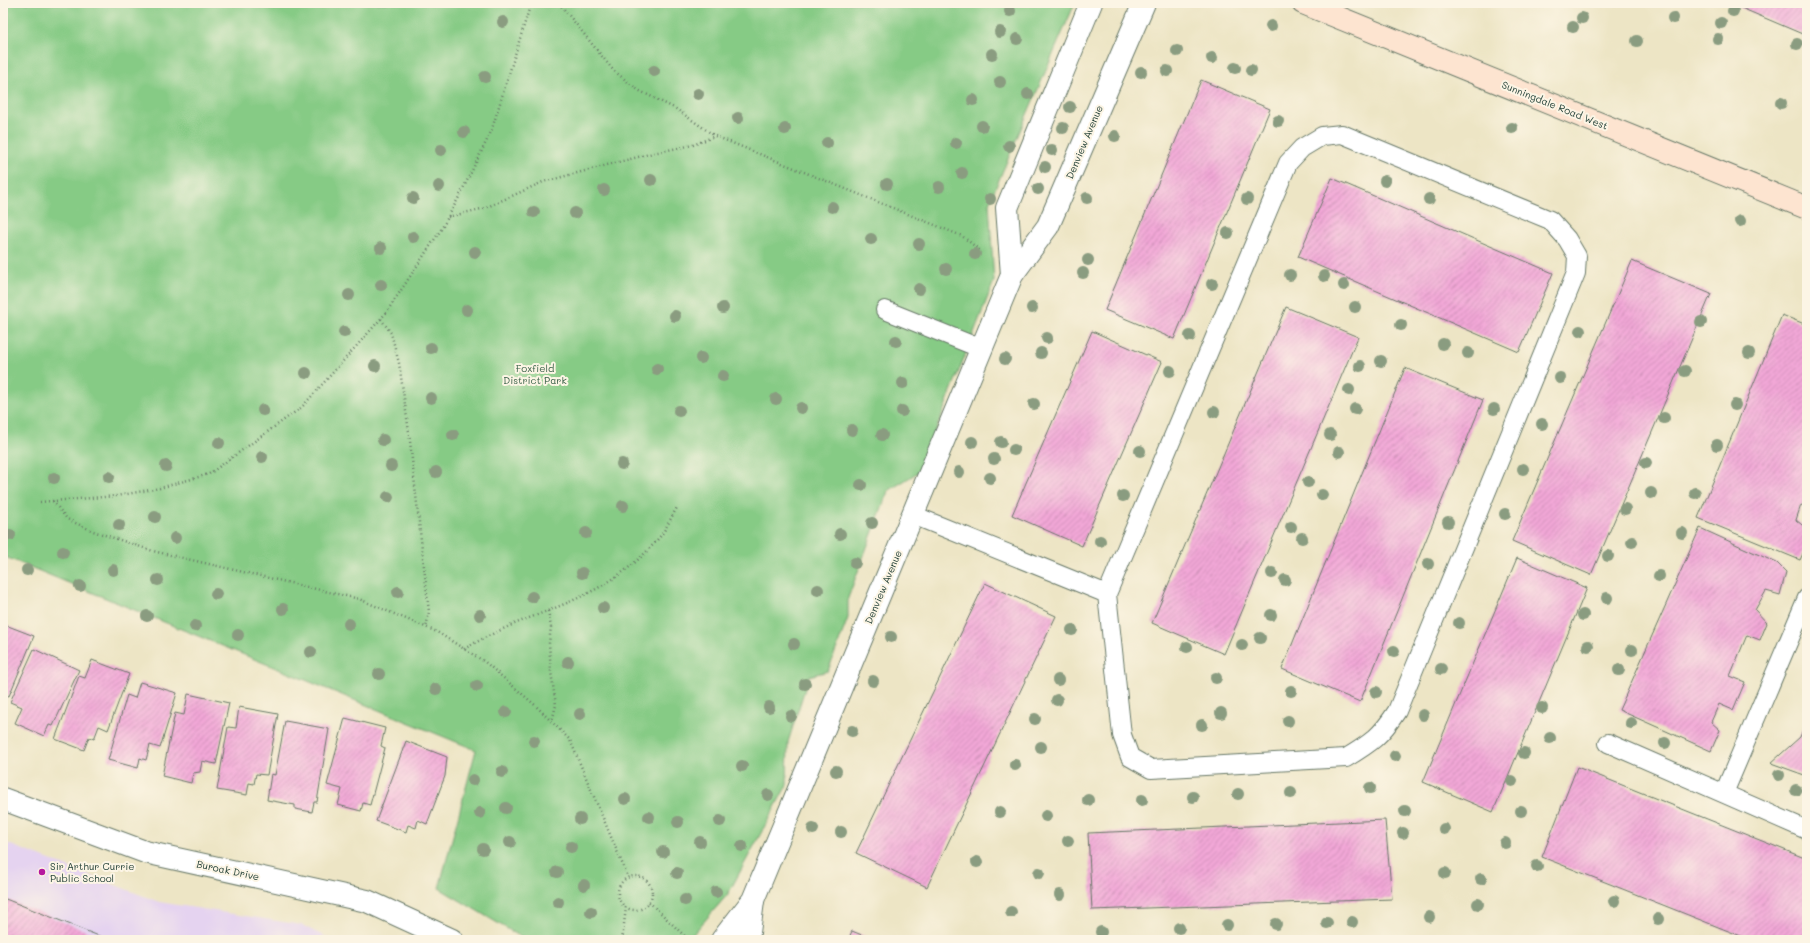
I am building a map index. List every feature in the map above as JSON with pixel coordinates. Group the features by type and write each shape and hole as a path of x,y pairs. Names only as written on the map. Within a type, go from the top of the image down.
{"main road":[{"name":"Sunningdale Road West","path":"1303,3 1807,208"}],"street":[{"name":"Denview Avenue","path":"1012,275 1007,208 1091,3"},
{"name":"Denview Avenue","path":"722,940 753,900 1012,275 1048,226 1144,3"},
{"name":"Buroak Drive","path":"3,799 145,852 367,901 452,940"},
{"name":"Denview Avenue","path":"748,940 753,900"}],"lane":[{"path":"1342,134 1550,220 1567,238 1577,256 1576,273 1397,711 1384,731 1366,746 1346,758 1151,769 1130,757 1122,735 1107,594 1288,164 1302,148 1322,136 1342,134"},
{"path":"885,310 982,348"},
{"path":"913,515 1107,594"},
{"path":"1724,793 1807,598"},
{"path":"1608,743 1807,830"}],"path":[{"path":"40,502 116,496 160,488 209,474 302,407 381,319 460,198 491,132 531,3"},
{"path":"559,3 613,70 638,90 676,109 715,136 962,236 1012,275"},
{"path":"448,218 485,208 543,182 653,153 693,145 715,136"},
{"path":"381,319 391,333 399,363 409,432 429,612 426,628"},
{"path":"52,501 67,519 92,531 153,552 359,599 437,632 485,662 535,705 570,740 628,877"},
{"path":"464,649 523,620 563,606 603,586 635,562 659,538 678,506"},
{"path":"548,611 551,627 549,643 551,672 556,705 552,722"},
{"path":"628,877 642,877 648,882 651,888 652,898 646,907 636,910 626,908 620,901 618,892 621,883 628,877"},
{"path":"649,902 689,940"},
{"path":"622,940 626,908"}],"shaded area":[{"name":"Sir Arthur Currie Public School","path":"3,842 159,902 301,925 332,940 3,940"}],"green space":[{"name":"Foxfield District Park","path":"3,3 1075,3 989,203 994,281 920,471 888,491 848,598 848,618 828,671 809,676 788,742 787,785 728,894 688,940 529,940 516,934 439,888 476,750 3,556"}],"building":[{"path":"1741,3 1807,3 1807,36 1739,7"},
{"path":"1201,80 1270,109 1174,339 1105,310"},
{"path":"1332,178 1553,273 1519,352 1298,257"},
{"path":"1632,261 1711,294 1591,575 1512,541"},
{"path":"1286,307 1358,337 1224,654 1152,623"},
{"path":"1782,315 1807,325 1807,507 1801,505 1796,520 1807,529 1807,545 1800,560 1698,518"},
{"path":"1092,331 1162,362 1082,546 1012,515"},
{"path":"1405,368 1483,400 1360,702 1282,669"},
{"path":"1700,528 1777,563 1786,572 1780,595 1766,591 1755,610 1767,623 1760,640 1747,635 1730,676 1745,682 1733,710 1719,704 1711,722 1720,730 1711,751 1619,710"},
{"path":"1517,558 1587,588 1493,812 1423,782"},
{"path":"985,583 1056,616 927,887 856,853"},
{"path":"3,624 34,636 9,696 3,694"},
{"path":"34,649 79,670 53,726 49,725 44,736 15,723 22,707 10,702"},
{"path":"92,660 129,674 108,730 99,726 94,739 89,737 84,750 55,739 79,676 85,678"},
{"path":"140,682 177,693 160,748 150,745 146,760 140,758 138,768 108,760 127,695 135,698"},
{"path":"188,694 229,703 216,764 202,761 200,772 193,773 191,783 162,776 175,713 184,715"},
{"path":"239,707 278,714 267,775 256,774 254,784 249,783 247,795 217,790 228,727 236,728"},
{"path":"345,718 385,728 381,746 385,748 370,805 363,803 361,811 338,805 342,789 327,785"},
{"path":"1807,720 1807,776 1771,763 1800,737"},
{"path":"285,721 329,729 317,802 314,802 312,812 295,809 295,805 267,800 271,774 275,775"},
{"path":"406,741 447,757 445,776 427,824 418,820 416,828 408,825 406,832 376,821"},
{"path":"1577,767 1807,859 1807,940 1751,940 1542,857"},
{"path":"1385,820 1392,899 1092,910 1088,833"},
{"path":"3,898 104,938 103,940 3,940"},
{"path":"852,931 874,940 848,940"}],"place":[{"name":"Sir Arthur Currie Public School","path":"42,872"}]}
